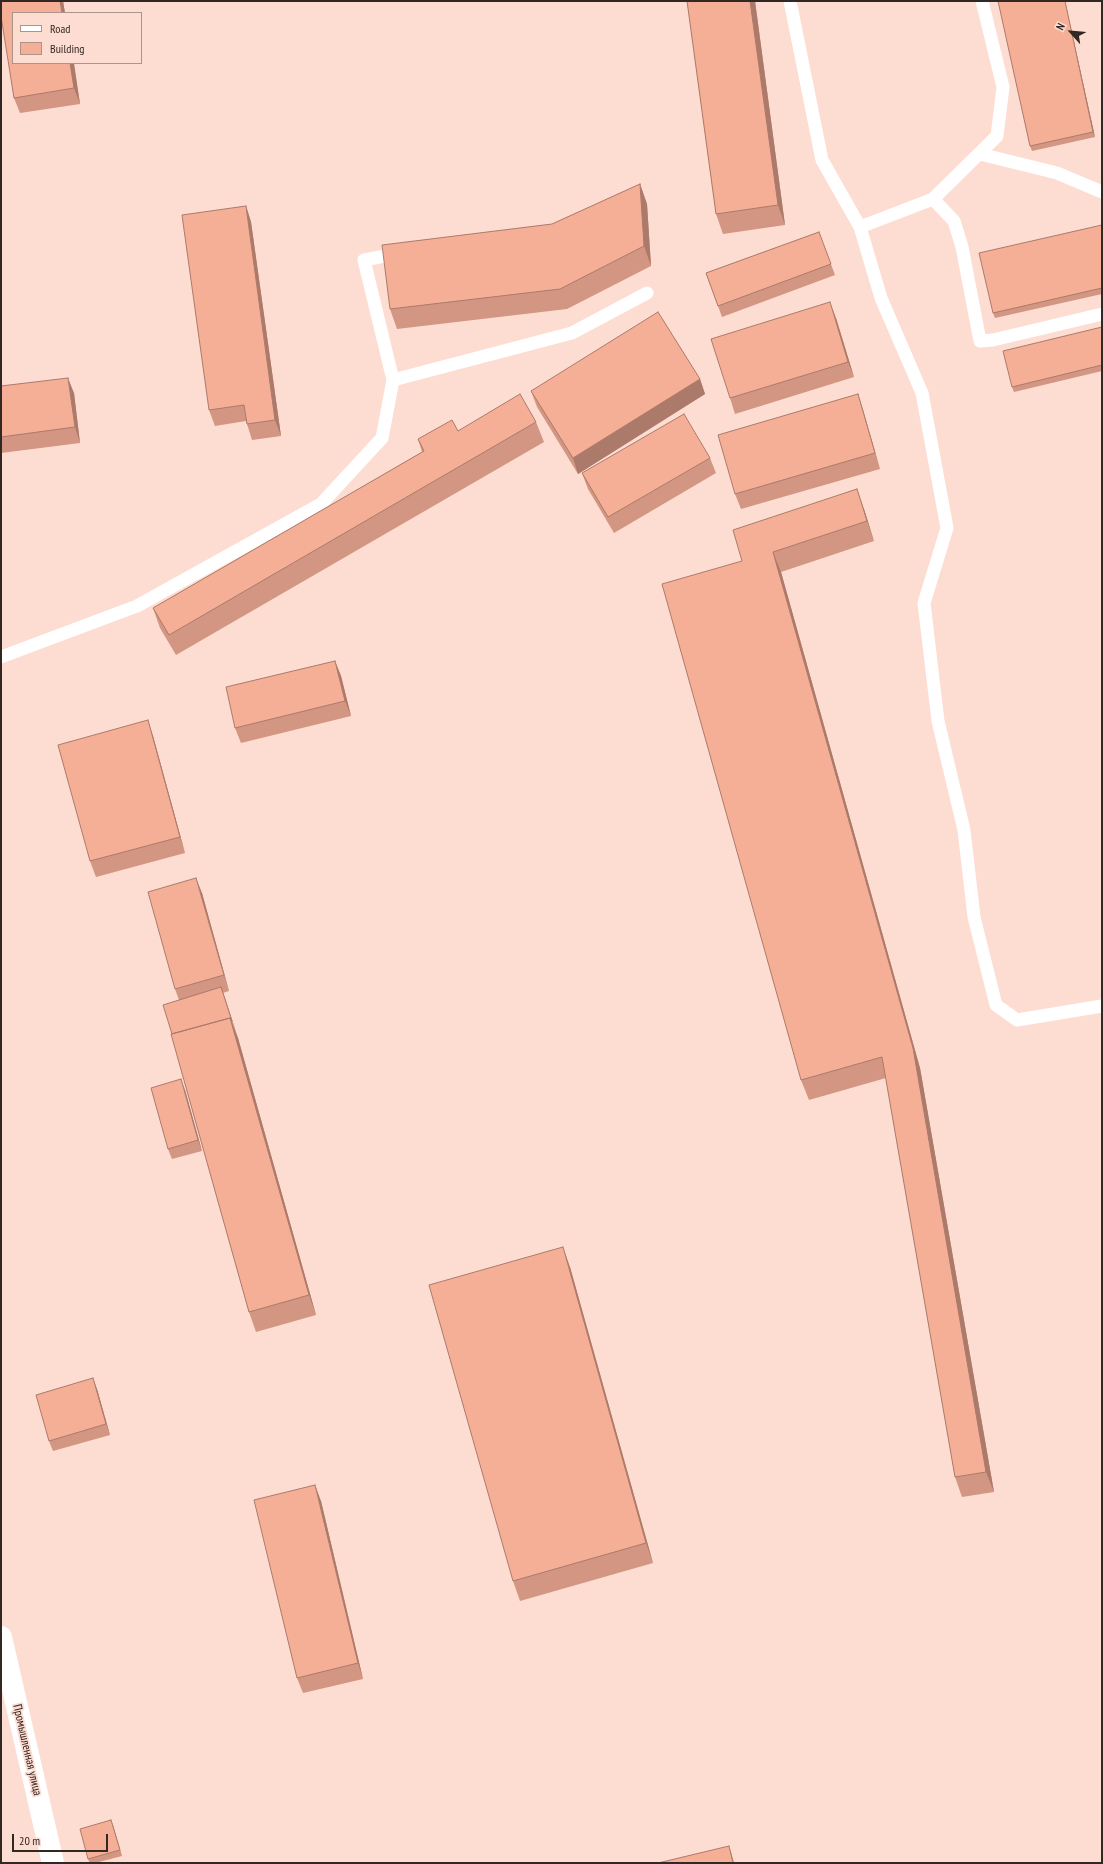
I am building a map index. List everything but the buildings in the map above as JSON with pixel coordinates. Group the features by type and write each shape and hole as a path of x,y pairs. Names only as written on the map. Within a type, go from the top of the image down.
{"street":[{"name":"Промышленная улица","path":"1,1637 53,1863"}],"lane":[{"path":"790,1 822,160 860,228 881,298 922,393 948,528 924,603 938,721 964,830 974,917 996,1005 1017,1020 1102,1006"},
{"path":"860,228 933,198 997,136 1003,87 982,1"},
{"path":"980,154 1057,173 1102,192"},
{"path":"933,198 954,220 962,248 980,341 993,340 1102,314"},
{"path":"1,657 137,606 321,504 382,438 393,380 364,260 417,251"},
{"path":"393,380 572,333 647,293"}]}
